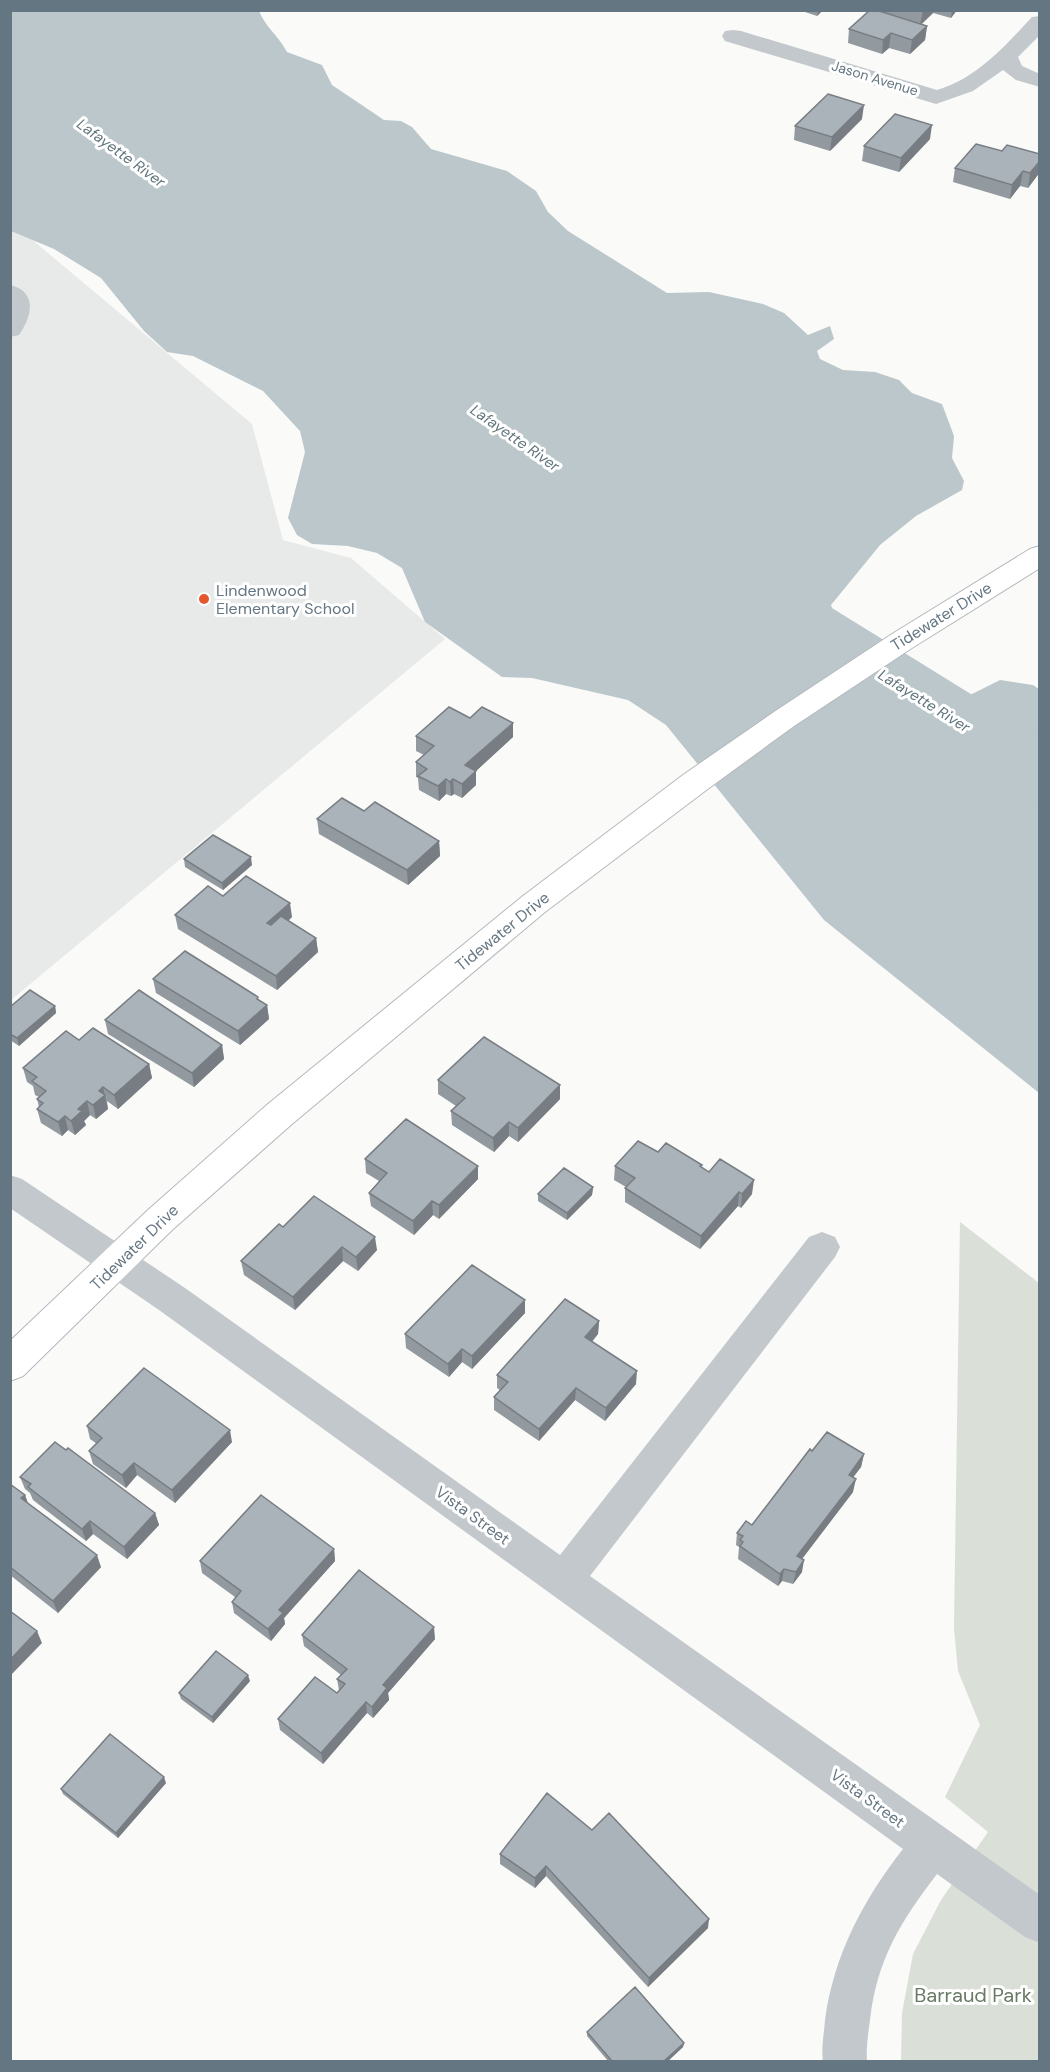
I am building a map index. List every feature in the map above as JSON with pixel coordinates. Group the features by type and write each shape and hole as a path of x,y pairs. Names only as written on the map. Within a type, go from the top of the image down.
{"highway":[{"name":"Tidewater Drive","path":"10,1365 160,1220 280,1114 534,904 784,719 902,641 1040,555"}],"street":[{"name":"Jason Avenue","path":"733,36 936,97 953,94 967,87 1008,56 1040,22"},
{"path":"1008,56 1009,65 1017,74 1040,81"},
{"path":"10,292 19,305 19,317 10,330"},
{"name":"Vista Street","path":"10,1189 172,1299 1040,1922"},
{"path":"564,1580 822,1247"},
{"path":"845,2061 848,2003 866,1940 891,1898 933,1845"}],"shaded area":[{"name":"Lindenwood Elementary School","path":"11,222 252,424 283,540 351,558 445,639 11,1000"}],"green space":[{"name":"Barraud Park","path":"960,1222 1039,1283 1039,2061 901,2062 902,2013 913,1954 941,1900 988,1832 945,1797 980,1725 958,1671 954,1628"}],"water":[{"path":"10,11 259,11 287,52 322,65 332,85 384,120 401,121 412,127 431,149 507,171 536,191 548,212 568,231 667,293 709,292 763,304 784,313 808,335 830,326 834,339 817,351 820,359 843,370 875,372 899,380 912,393 942,404 954,436 952,458 964,481 962,490 916,516 880,545 831,605 851,666 896,693 970,695 1000,680 1033,685 1039,689 1039,1093 824,920 666,725 628,700 532,678 502,677 425,622 402,568 377,553 348,546 312,544 297,535 288,518 305,452 300,431 263,391 193,356 167,352 144,331 101,278 54,249 11,231"}],"building":[{"path":"870,10 927,26 912,40 891,33 883,40 849,29"},
{"path":"828,94 864,105 832,137 795,126"},
{"path":"895,114 932,125 901,158 864,146"},
{"path":"976,144 1002,151 1007,145 1040,154 1040,161 1030,173 1023,171 1012,185 955,168"},
{"path":"449,707 470,718 482,707 513,723 465,765 476,771 462,784 453,779 450,782 446,779 438,786 418,776 427,769 416,762 434,746 416,736"},
{"path":"342,798 364,811 375,802 439,841 407,870 317,819"},
{"path":"213,835 251,857 222,883 184,859"},
{"path":"246,876 290,903 267,923 271,925 281,916 316,938 276,976 175,915 208,886 223,896"},
{"path":"185,951 267,1005 238,1031 153,979"},
{"path":"30,990 55,1006 17,1038 10,1034 10,1007"},
{"path":"139,990 222,1045 192,1073 105,1020"},
{"path":"93,1028 149,1064 114,1095 103,1087 99,1091 105,1095 93,1105 87,1101 78,1109 82,1111 71,1121 65,1116 58,1122 37,1109 43,1103 37,1099 46,1091 32,1081 37,1077 23,1068 66,1031 79,1040"},
{"path":"484,1037 560,1085 518,1128 509,1122 493,1138 451,1111 465,1098 438,1080"},
{"path":"406,1119 478,1166 439,1205 432,1201 413,1221 369,1193 387,1173 365,1159"},
{"path":"638,1141 658,1152 666,1143 702,1165 700,1166 709,1172 720,1159 754,1180 742,1194 739,1192 701,1236 625,1188 635,1178 615,1166"},
{"path":"564,1168 593,1187 567,1213 538,1194"},
{"path":"314,1196 375,1237 356,1257 342,1247 293,1297 241,1261 279,1224 283,1227"},
{"path":"472,1265 525,1300 472,1356 462,1349 448,1364 405,1334"},
{"path":"565,1299 599,1321 585,1337 637,1371 606,1408 576,1388 539,1429 494,1397 508,1382 497,1375"},
{"path":"144,1368 230,1430 172,1490 134,1463 122,1475 89,1451 102,1438 87,1426"},
{"path":"827,1432 864,1454 849,1475 856,1479 797,1556 804,1560 796,1572 784,1569 780,1574 740,1546 743,1536 737,1533 746,1521 752,1525 810,1449 812,1451"},
{"path":"55,1442 66,1450 68,1448 155,1513 124,1547 90,1521 82,1529 28,1487 31,1484 20,1477"},
{"path":"10,1484 25,1495 21,1498 97,1555 53,1601 10,1567"},
{"path":"261,1495 334,1549 279,1610 283,1613 268,1629 232,1602 241,1591 200,1561"},
{"path":"359,1570 434,1627 383,1685 387,1688 372,1707 366,1702 321,1753 278,1719 315,1677 337,1693 345,1684 337,1679 347,1669 302,1635"},
{"path":"10,1611 37,1631 10,1660"},
{"path":"216,1651 248,1675 212,1717 179,1693"},
{"path":"110,1734 164,1777 116,1833 61,1789"},
{"path":"547,1793 592,1830 609,1813 709,1919 649,1978 546,1866 535,1878 500,1854"},
{"path":"635,1987 684,2043 664,2061 612,2061 587,2032"}],"waterway":[{"name":"Lafayette River","path":"743,586 1040,775"}],"place":[{"name":"Lindenwood Elementary School","path":"204,599"}]}
